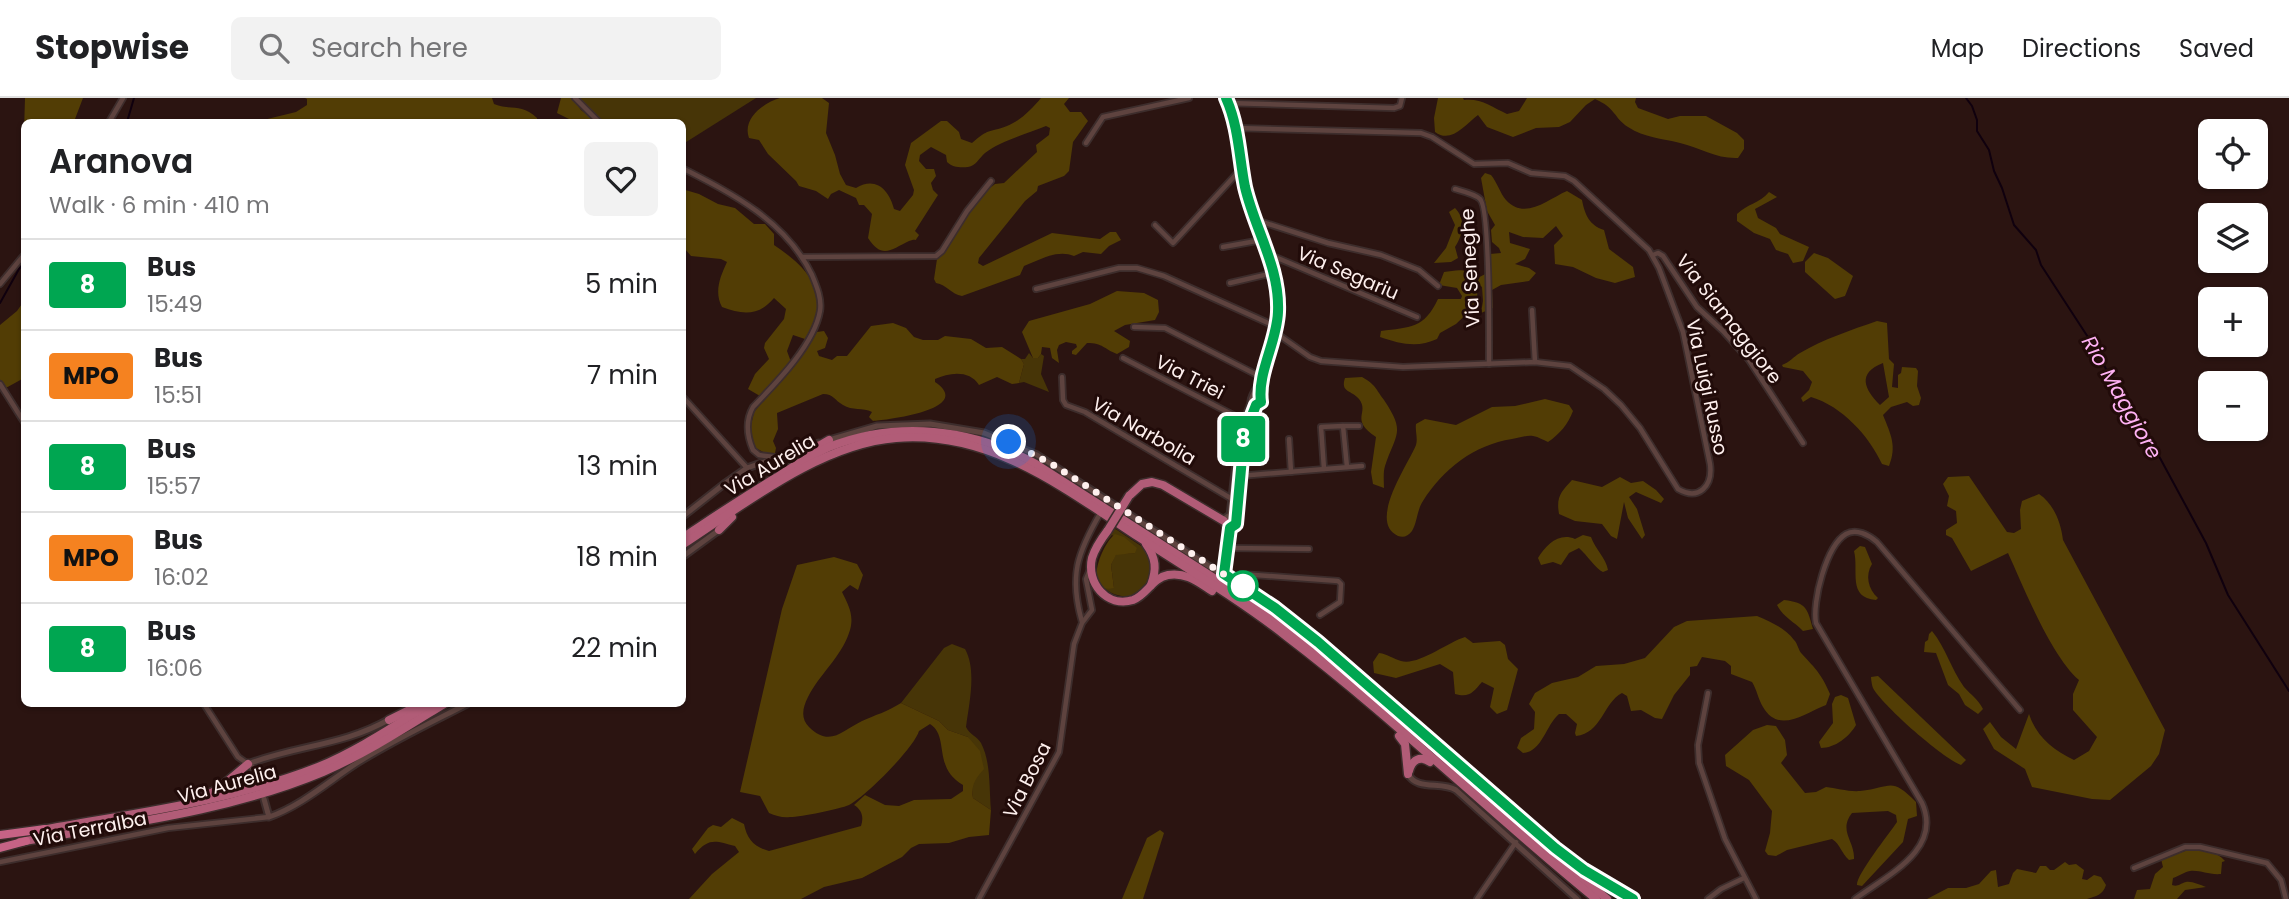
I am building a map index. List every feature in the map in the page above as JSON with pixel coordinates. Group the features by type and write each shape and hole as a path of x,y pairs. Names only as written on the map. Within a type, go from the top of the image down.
{"highway":[{"name":"Via Aurelia","path":"686,534 803,461 827,448 852,440 885,432 917,430 958,435 998,446 1024,457 1056,477 1272,618 1434,748 1486,797 1607,899"},
{"name":"Via Aurelia","path":"686,542 800,470 839,451 876,441 928,437 961,442 1002,454 1031,468 1101,512 1274,627 1371,706 1596,899"},
{"path":"686,533 829,440"},
{"path":"1187,575 1167,575 1135,599 1124,601 1114,600 1097,588 1091,566 1094,553 1129,496 1142,484 1159,483 1230,521"},
{"path":"719,530 750,502"},
{"path":"1142,539 1187,575 1328,670"},
{"path":"1142,539 1155,561 1151,585"},
{"path":"1371,706 1404,741 1408,774"},
{"path":"389,720 416,707"},
{"name":"Via Aurelia","path":"0,836 172,807 252,790 320,766 371,740 424,707"},
{"name":"Via Aurelia","path":"0,847 232,802 272,790 340,763 439,707"},
{"path":"340,763 384,747"},
{"path":"1408,774 1413,761 1422,758 1459,783"},
{"path":"172,807 217,790 248,764"}],"street":[{"path":"111,119 123,98"},
{"path":"575,98 597,119"},
{"path":"1086,144 1102,117 1189,98"},
{"path":"1230,521 1244,436 1253,404 1250,398 1257,395 1276,330 1278,288 1248,199 1237,128 1227,100 1396,108 1401,106 1402,98"},
{"name":"Via Luigi Russo","path":"1036,289 1119,268 1137,268 1168,277 1276,330 1312,359 1403,367 1535,362 1570,366 1604,389 1636,423 1678,489 1688,492 1704,489 1711,479 1711,469 1685,342 1678,316 1653,255 1576,182 1567,177 1531,173 1507,163 1474,164 1419,132 1237,128"},
{"path":"1155,225 1173,243 1242,168"},
{"path":"686,170 735,196 765,216 801,257 820,295 818,317 796,358 753,407 749,420 748,436 753,451 774,457"},
{"path":"801,257 936,256 992,181"},
{"name":"Via Seneghe","path":"1455,189 1480,199 1483,205 1487,249 1489,364"},
{"path":"1256,220 1328,243 1381,255 1419,270 1438,286"},
{"path":"1223,247 1263,240"},
{"name":"Via Siamaggiore","path":"1653,255 1658,253 1663,256 1701,311 1741,351 1803,443"},
{"name":"Via Segariu","path":"1268,254 1417,317"},
{"path":"0,284 21,259"},
{"path":"1230,284 1274,273"},
{"path":"1532,310 1535,362"},
{"path":"1134,327 1165,328 1263,378"},
{"path":"1284,339 1284,348"},
{"path":"1297,348 1300,358"},
{"name":"Via Triei","path":"1123,358 1243,420"},
{"name":"Via Narbolia","path":"1062,377 1063,400 1066,405 1085,412 1232,499"},
{"path":"0,384 21,417"},
{"path":"686,400 747,468"},
{"path":"1224,574 1236,454 1243,420 1253,404"},
{"path":"686,514 747,468 866,428 909,424 958,427 996,437 1037,455 1275,608 1318,642 1555,848 1584,870 1633,899"},
{"path":"1343,426 1347,467"},
{"path":"1324,468 1321,427 1359,426"},
{"path":"1289,439 1291,472"},
{"path":"1239,476 1362,466"},
{"name":"Via Bosa","path":"1082,623 1076,592 1076,565 1083,544 1101,512"},
{"path":"686,554 719,530"},
{"path":"1855,899 1914,855 1923,844 1927,825 1922,803 1816,623 1817,593 1830,556 1841,538 1854,532 1875,540 2020,710"},
{"path":"1227,548 1309,549"},
{"name":"Via Bosa","path":"979,899 1062,744 1074,644 1082,623 1092,610 1086,579 1091,566"},
{"path":"1241,574 1338,580 1341,583 1340,602 1320,615"},
{"path":"1708,693 1698,745 1698,760 1725,839 1756,899"},
{"path":"206,707 238,757 253,768 259,783"},
{"path":"248,764 354,737 409,707"},
{"path":"264,799 269,817 298,803 384,747 461,707"},
{"path":"1408,774 1411,780 1417,783 1445,785 1456,790 1577,899"},
{"name":"Via Terralba","path":"0,862 168,828 269,817"},
{"path":"1476,899 1516,842"},
{"path":"2134,868 2190,846 2263,861 2281,880 2286,899"},
{"path":"1708,899 1718,890 1744,878"}],"shaded area":[{"path":"25,98 83,98 75,119 24,119"},
{"path":"305,98 492,98 494,104 526,110 537,119 267,119 296,112 307,105"},
{"path":"561,98 572,98 592,119 569,119 557,113"},
{"path":"577,98 756,98 686,142 686,119 600,119"},
{"path":"780,98 822,98 829,103 826,133 846,185 856,188 875,184 889,196 894,209 900,211 914,190 905,165 911,143 941,121 947,121 959,132 961,139 972,143 986,133 1017,121 1041,98 1069,98 1064,104 1070,112 1081,112 1088,121 1073,142 1069,171 1064,176 1038,186 1037,191 1025,201 979,258 978,263 983,266 1052,233 1100,239 1110,232 1116,232 1121,240 1101,254 1083,252 1074,256 1049,256 1024,266 1020,275 962,296 958,295 936,283 934,279 937,259 942,255 955,228 986,191 995,184 1004,183 1037,152 1036,145 1049,135 1050,128 1046,126 999,144 968,167 951,165 947,162 946,155 931,147 920,155 919,161 926,169 934,169 936,176 931,183 938,195 915,231 919,235 916,240 883,251 868,238 872,214 864,205 859,205 856,198 839,190 828,199 816,191 799,186 768,154 759,140 749,138 748,124 751,118 761,108"},
{"path":"1438,98 1476,100 1507,114 1519,111 1527,98 1636,98 1638,108 1668,119 1706,116 1737,133 1744,140 1744,149 1738,158 1730,158 1647,136 1628,127 1611,109 1595,99 1570,122 1559,127 1536,128 1513,137 1487,127 1478,115 1458,132 1441,135 1435,132 1434,118"},
{"path":"1485,173 1491,175 1506,200 1521,209 1536,206 1567,191 1582,200 1588,219 1604,230 1609,249 1633,267 1635,277 1615,283 1573,267 1555,264 1554,245 1563,236 1556,226 1543,238 1523,237 1509,232 1510,243 1530,249 1525,259 1515,264 1536,273 1529,281 1501,285 1492,290 1493,308 1481,313 1482,287 1477,283 1470,283 1477,292 1478,303 1456,324 1430,342 1409,344 1380,337 1381,331 1415,325 1427,316 1438,299 1461,299 1457,288 1439,285 1444,272 1467,272 1474,277 1472,281 1489,272 1490,254 1501,253 1492,242 1491,230 1495,225 1487,211 1481,178"},
{"path":"686,190 735,208 754,224 765,224 774,234 774,245 801,266 814,285 818,307 814,324 805,339 793,335 787,351 791,362 760,396 748,389 755,374 769,359 764,348 765,343 784,319 786,309 774,298 756,311 737,312 722,307 718,290 727,262 691,256 686,250"},
{"path":"1769,192 1777,197 1755,209 1758,218 1776,228 1780,234 1809,247 1803,261 1793,263 1788,254 1776,250 1770,239 1754,233 1737,221 1737,214"},
{"path":"1455,208 1462,222 1460,237 1455,247 1458,258 1451,262 1434,263 1446,248 1455,225 1449,212"},
{"path":"1814,253 1828,258 1853,276 1845,296 1835,299 1805,272 1805,262"},
{"path":"1117,291 1144,293 1158,300 1159,312 1155,320 1125,325 1114,331 1130,341 1129,347 1117,354 1100,345 1087,343 1076,355 1072,354 1072,351 1077,347 1076,344 1066,342 1059,345 1057,350 1059,363 1052,358 1050,348 1042,347 1038,358 1033,358 1022,332 1029,321 1090,304"},
{"path":"21,305 21,380 4,389 0,382 0,325"},
{"path":"1877,321 1887,323 1889,359 1894,364 1892,387 1898,388 1898,375 1902,367 1916,368 1921,398 1919,405 1913,406 1907,402 1891,407 1883,415 1893,446 1889,466 1882,464 1870,443 1844,415 1811,397 1803,402 1801,398 1812,382 1803,371 1782,365 1818,343","holes":["1883,363 1889,397 1880,405 1870,393 1866,382 1869,372"]},
{"path":"893,323 923,340 938,340 945,336 971,339 986,348 1002,347 1021,359 1024,364 1019,383 1012,384 997,377 979,385 965,375 947,375 935,379 944,391 944,399 937,406 910,415 873,421 869,417 872,412 846,407 832,396 823,394 777,413 778,429 773,441 775,453 765,453 752,446 749,434 754,412 797,361 817,332 824,331 828,338 825,348 817,351 819,356 832,360 837,356 847,356 871,326"},
{"path":"1029,353 1033,358 1038,358 1041,354 1044,356 1041,374 1049,392 1024,382 1019,383 1024,364 1021,359 1025,359"},
{"path":"1362,377 1377,390 1391,411 1397,427 1384,468 1384,488 1373,484 1371,472 1376,437 1362,421 1363,408 1359,399 1344,386 1345,378"},
{"path":"1545,399 1569,405 1573,411 1556,436 1548,442 1533,436 1522,437 1498,442 1472,453 1450,469 1431,489 1409,534 1398,536 1390,529 1388,506 1416,445 1416,424 1425,419 1456,425 1492,407 1515,406"},
{"path":"1969,476 2007,532 2014,533 2021,529 2022,501 2039,494 2053,508 2063,540 2165,730 2159,754 2151,766 2110,800 2032,787 2025,769 1994,749 1983,729 1990,722 2001,737 2016,749 2029,714 2046,742 2074,760 2089,751 2097,737 2073,710 2073,694 2079,680 2048,638 2008,553 1971,571 1952,538 1946,535 1946,530 1957,523 1956,511 1947,506 1949,496 1943,484 1948,477"},
{"path":"1620,477 1631,483 1643,481 1664,499 1661,503 1636,492 1629,497 1637,509 1645,535 1642,539 1628,518 1624,502 1617,539 1611,536 1602,524 1575,521 1559,514 1560,495 1572,480 1602,487"},
{"path":"1114,528 1144,548 1154,560 1148,583 1140,593 1122,596 1104,588 1114,588 1111,565 1116,554 1135,553 1112,535 1103,546"},
{"path":"1115,534 1124,537 1137,548 1135,553 1116,555 1111,565 1114,588 1105,588 1099,584 1097,568 1104,548"},
{"path":"1583,535 1591,537 1608,570 1600,570 1579,548 1569,553 1561,565 1553,562 1541,565 1538,558 1554,541 1564,537 1575,539"},
{"path":"1860,546 1865,547 1872,564 1869,582 1878,598 1876,600 1867,598 1858,589 1854,551"},
{"path":"834,557 857,564 863,575 858,590 850,585 842,592 850,612 851,627 841,650 806,701 803,712 806,724 817,733 830,737 901,703 939,721 948,730 968,737 980,751 984,769 974,782 973,798 991,810 989,835 949,843 919,844 902,857 862,878 824,887 801,899 689,899 712,874 739,852 735,846 713,842 704,845 695,854 692,849 713,825 721,827 732,818 744,824 755,845 769,851 861,826 862,814 854,805 865,795 885,805 899,806 914,800 951,799 963,791 963,785 948,770 939,736 930,724 919,731 908,749 866,792 849,805 838,809 782,817 769,813 760,796 740,792 782,609 797,565"},
{"path":"1784,600 1805,608 1813,629 1803,631 1785,616 1777,605"},
{"path":"1757,616 1782,629 1795,642 1827,687 1830,694 1826,705 1792,720 1776,719 1763,707 1752,682 1731,674 1731,666 1725,661 1702,657 1697,666 1690,667 1690,675 1674,695 1662,719 1641,710 1631,711 1627,696 1622,693 1610,704 1597,724 1585,734 1576,736 1577,724 1566,714 1559,714 1535,748 1523,753 1517,748 1521,738 1534,729 1535,712 1529,704 1535,693 1552,683 1578,677 1596,666 1624,664 1645,658 1674,627 1687,621"},
{"path":"1932,631 1959,680 1983,709 1978,714 1965,705 1959,694 1948,685 1936,653 1924,652 1925,642"},
{"path":"1465,637 1473,643 1500,641 1505,645 1508,659 1518,669 1507,710 1497,714 1490,707 1494,688 1482,682 1468,695 1455,694 1453,672 1440,664 1396,678 1374,673 1373,662 1379,653 1408,662"},
{"path":"952,644 965,649 969,657 971,687 966,727 984,750 991,810 973,798 975,778 968,737 948,730 939,721 901,703 944,648"},
{"path":"1878,676 1966,760 1961,765 1927,742 1888,706 1873,687 1871,677"},
{"path":"1841,695 1848,698 1856,725 1841,741 1821,748 1819,742 1833,723 1832,704 1835,697"},
{"path":"1767,725 1776,726 1785,740 1787,755 1781,763 1805,793 1826,787 1856,791 1895,786 1916,802 1917,816 1908,819 1903,842 1862,886 1857,885 1858,880 1897,822 1896,815 1888,811 1852,813 1848,819 1847,831 1854,859 1849,860 1832,839 1787,850 1776,856 1768,855 1765,851 1772,811 1749,780 1726,766 1725,755 1753,730"},
{"path":"1160,830 1164,833 1143,899 1122,899 1147,838"},
{"path":"2191,849 2210,851 2218,855 2225,861 2222,862 2221,874 2190,871 2173,878 2172,885 2188,882 2206,887 2185,890 2177,899 2134,899 2137,890 2150,889 2155,874 2163,867 2161,859"},
{"path":"2065,862 2069,865 2076,864 2084,870 2082,879 2087,880 2094,875 2101,877 2106,885 2103,891 2087,899 1927,899 1948,888 1966,888 1979,884 1991,871 1996,870 1998,887 2009,884 2017,869 2036,873 2040,866 2054,870"}],"waterway":[{"path":"128,119 134,98"},
{"name":"Rio Maggiore","path":"1966,98 1977,120 1977,131 1989,150 2014,225 2036,250 2041,265 2097,351 2120,397 2160,458 2206,543 2228,595 2289,691"},
{"path":"0,303 21,267"}],"bus line":[{"name":"8","path":"1226,98 1237,128 1248,199 1275,276 1278,305 1274,342 1263,378 1261,402 1256,405 1244,436 1236,524 1230,528 1224,574 1275,608 1318,642 1555,848 1584,870 1633,899"}],"route":[{"path":"1009,442 1052,464 1247,589 1243,586"}]}
